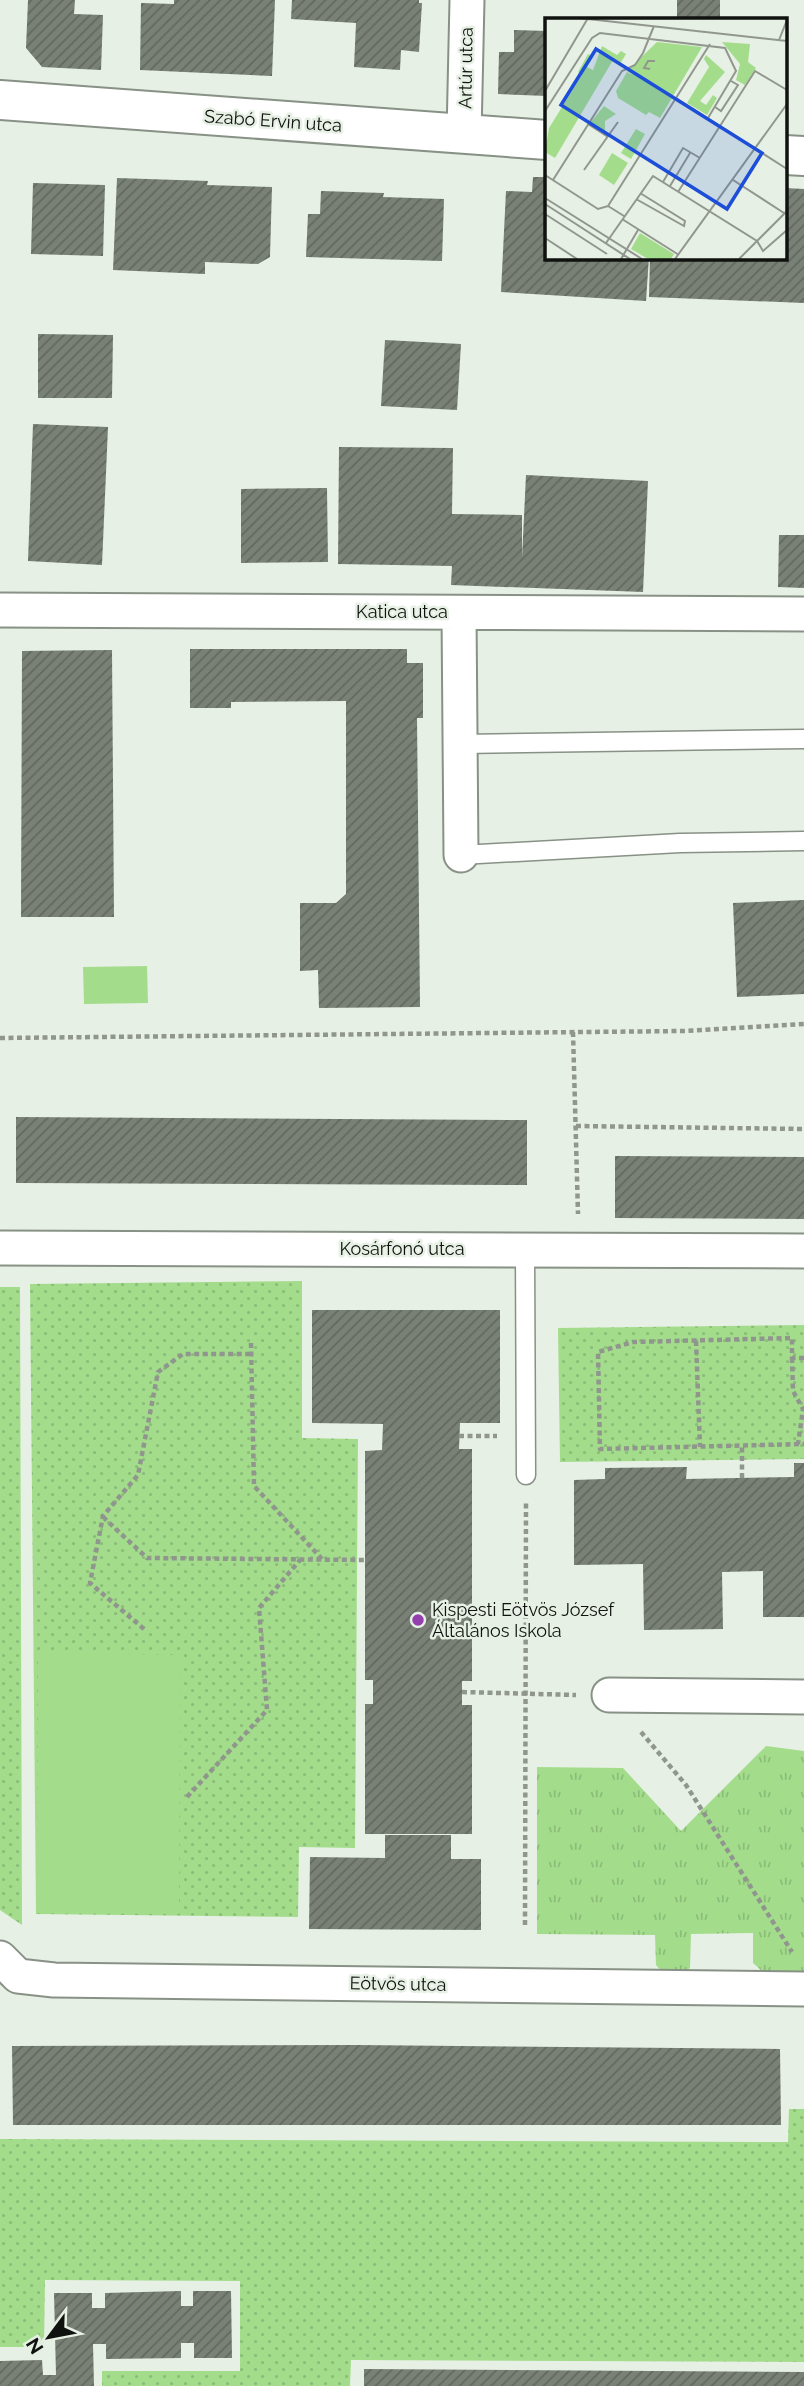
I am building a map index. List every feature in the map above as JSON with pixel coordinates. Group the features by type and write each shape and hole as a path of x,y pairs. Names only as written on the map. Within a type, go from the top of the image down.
{"main road":[{"name":"Szabó Ervin utca","path":"0,100 545,141"},
{"path":"786,155 804,156"}],"street":[{"name":"Artúr utca","path":"464,135 467,0"},
{"name":"Katica utca","path":"0,611 804,614"},
{"path":"459,613 461,855"},
{"name":"Kosárfonó utca","path":"0,1248 804,1251"},
{"path":"609,1695 804,1696"},
{"name":"Eötvös utca","path":"0,1958 18,1976 54,1980 800,1974"}],"lane":[{"path":"461,744 804,739"},
{"path":"461,855 680,843 804,841"},
{"path":"525,1250 526,1475"}],"path":[{"path":"0,1038 683,1031 804,1024"},
{"path":"573,1032 579,1249"},
{"path":"576,1126 804,1129"},
{"path":"792,1338 792,1358 793,1391 803,1409 801,1444 600,1449 598,1352 633,1342 792,1338"},
{"path":"696,1340 700,1447"},
{"path":"251,1343 254,1486 323,1560"},
{"path":"144,1629 90,1583 103,1516 138,1475 158,1372 183,1354 251,1354"},
{"path":"792,1358 804,1358"},
{"path":"459,1436 526,1436"},
{"path":"742,1446 742,1478"},
{"path":"525,1925 526,1475"},
{"path":"103,1516 147,1558 365,1560"},
{"path":"187,1797 267,1710 259,1608 300,1560"},
{"path":"462,1692 609,1695 686,1785 800,1974"}],"green space":[{"path":"147,966 148,1003 84,1004 83,967"},
{"path":"302,1281 302,1438 358,1439 355,1848 299,1847 298,1917 36,1914 30,1284"},
{"path":"0,1287 20,1287 22,1925 0,1910"},
{"path":"804,1325 804,1459 560,1462 558,1328"},
{"path":"38,1653 180,1655 179,1914 37,1913"},
{"path":"766,1746 804,1751 804,1973 764,1973 753,1963 753,1933 691,1934 690,1968 683,1973 663,1973 656,1965 655,1935 537,1934 537,1767 623,1768 681,1831"},
{"path":"789,2109 804,2109 804,2362 351,2360 350,2386 102,2386 102,2371 240,2371 240,2281 45,2280 44,2347 0,2347 0,2139 788,2142"}],"building":[{"path":"28,0 75,0 74,14 103,15 101,70 42,67 26,48"},
{"path":"174,0 275,0 272,76 140,70 141,3 174,4"},
{"path":"292,0 419,0 419,3 422,3 419,52 401,50 400,70 354,67 356,23 291,19"},
{"path":"677,0 720,0 720,18 677,18"},
{"path":"514,30 545,31 545,96 498,94 499,52 514,52"},
{"path":"533,177 545,177 545,259 649,259 646,301 501,292 506,191 532,192"},
{"path":"117,178 208,181 207,185 272,187 270,257 258,264 205,262 205,274 113,270"},
{"path":"33,183 105,185 103,256 31,254"},
{"path":"786,188 804,189 804,303 649,297 650,259 786,259"},
{"path":"321,191 444,199 442,261 306,257 308,214 320,214"},
{"path":"38,334 113,335 112,398 38,398"},
{"path":"385,340 461,344 457,410 381,406"},
{"path":"33,424 108,427 102,565 28,561"},
{"path":"339,447 453,448 452,514 522,515 522,558 526,475 648,481 643,592 451,585 452,566 338,564"},
{"path":"327,488 328,562 241,563 241,489"},
{"path":"779,535 804,535 804,588 778,587"},
{"path":"190,649 407,649 407,663 423,663 423,718 417,718 420,1007 319,1008 318,970 300,971 300,903 336,903 346,894 346,701 231,702 231,708 190,708"},
{"path":"112,650 114,917 21,917 22,651"},
{"path":"804,900 804,994 737,997 733,903"},
{"path":"16,1117 527,1120 527,1185 16,1183"},
{"path":"615,1156 804,1157 804,1219 615,1218"},
{"name":"Kispesti Eötvös József Általános Iskola","path":"312,1310 500,1310 500,1423 460,1423 459,1449 472,1449 472,1681 462,1681 462,1705 472,1705 472,1834 365,1834 365,1704 373,1704 373,1680 365,1680 365,1451 382,1450 383,1424 312,1423"},
{"path":"794,1463 804,1463 804,1617 763,1617 763,1571 722,1572 723,1629 644,1630 643,1564 574,1565 574,1480 605,1479 605,1468 687,1467 686,1479 794,1477"},
{"path":"385,1835 451,1835 451,1859 481,1859 481,1930 309,1929 310,1857 385,1858"},
{"path":"357,2045 780,2049 781,2125 13,2125 12,2046"},
{"path":"181,2291 181,2306 193,2306 193,2291 231,2291 232,2358 194,2358 194,2343 181,2343 181,2358 106,2359 106,2344 93,2344 94,2386 0,2386 0,2361 42,2360 43,2375 56,2375 54,2293 92,2293 92,2308 105,2308 105,2293"},
{"path":"364,2369 804,2372 804,2386 364,2386"}],"place":[{"name":"Kispesti Eötvös József Általános Iskola","path":"418,1620"}]}
